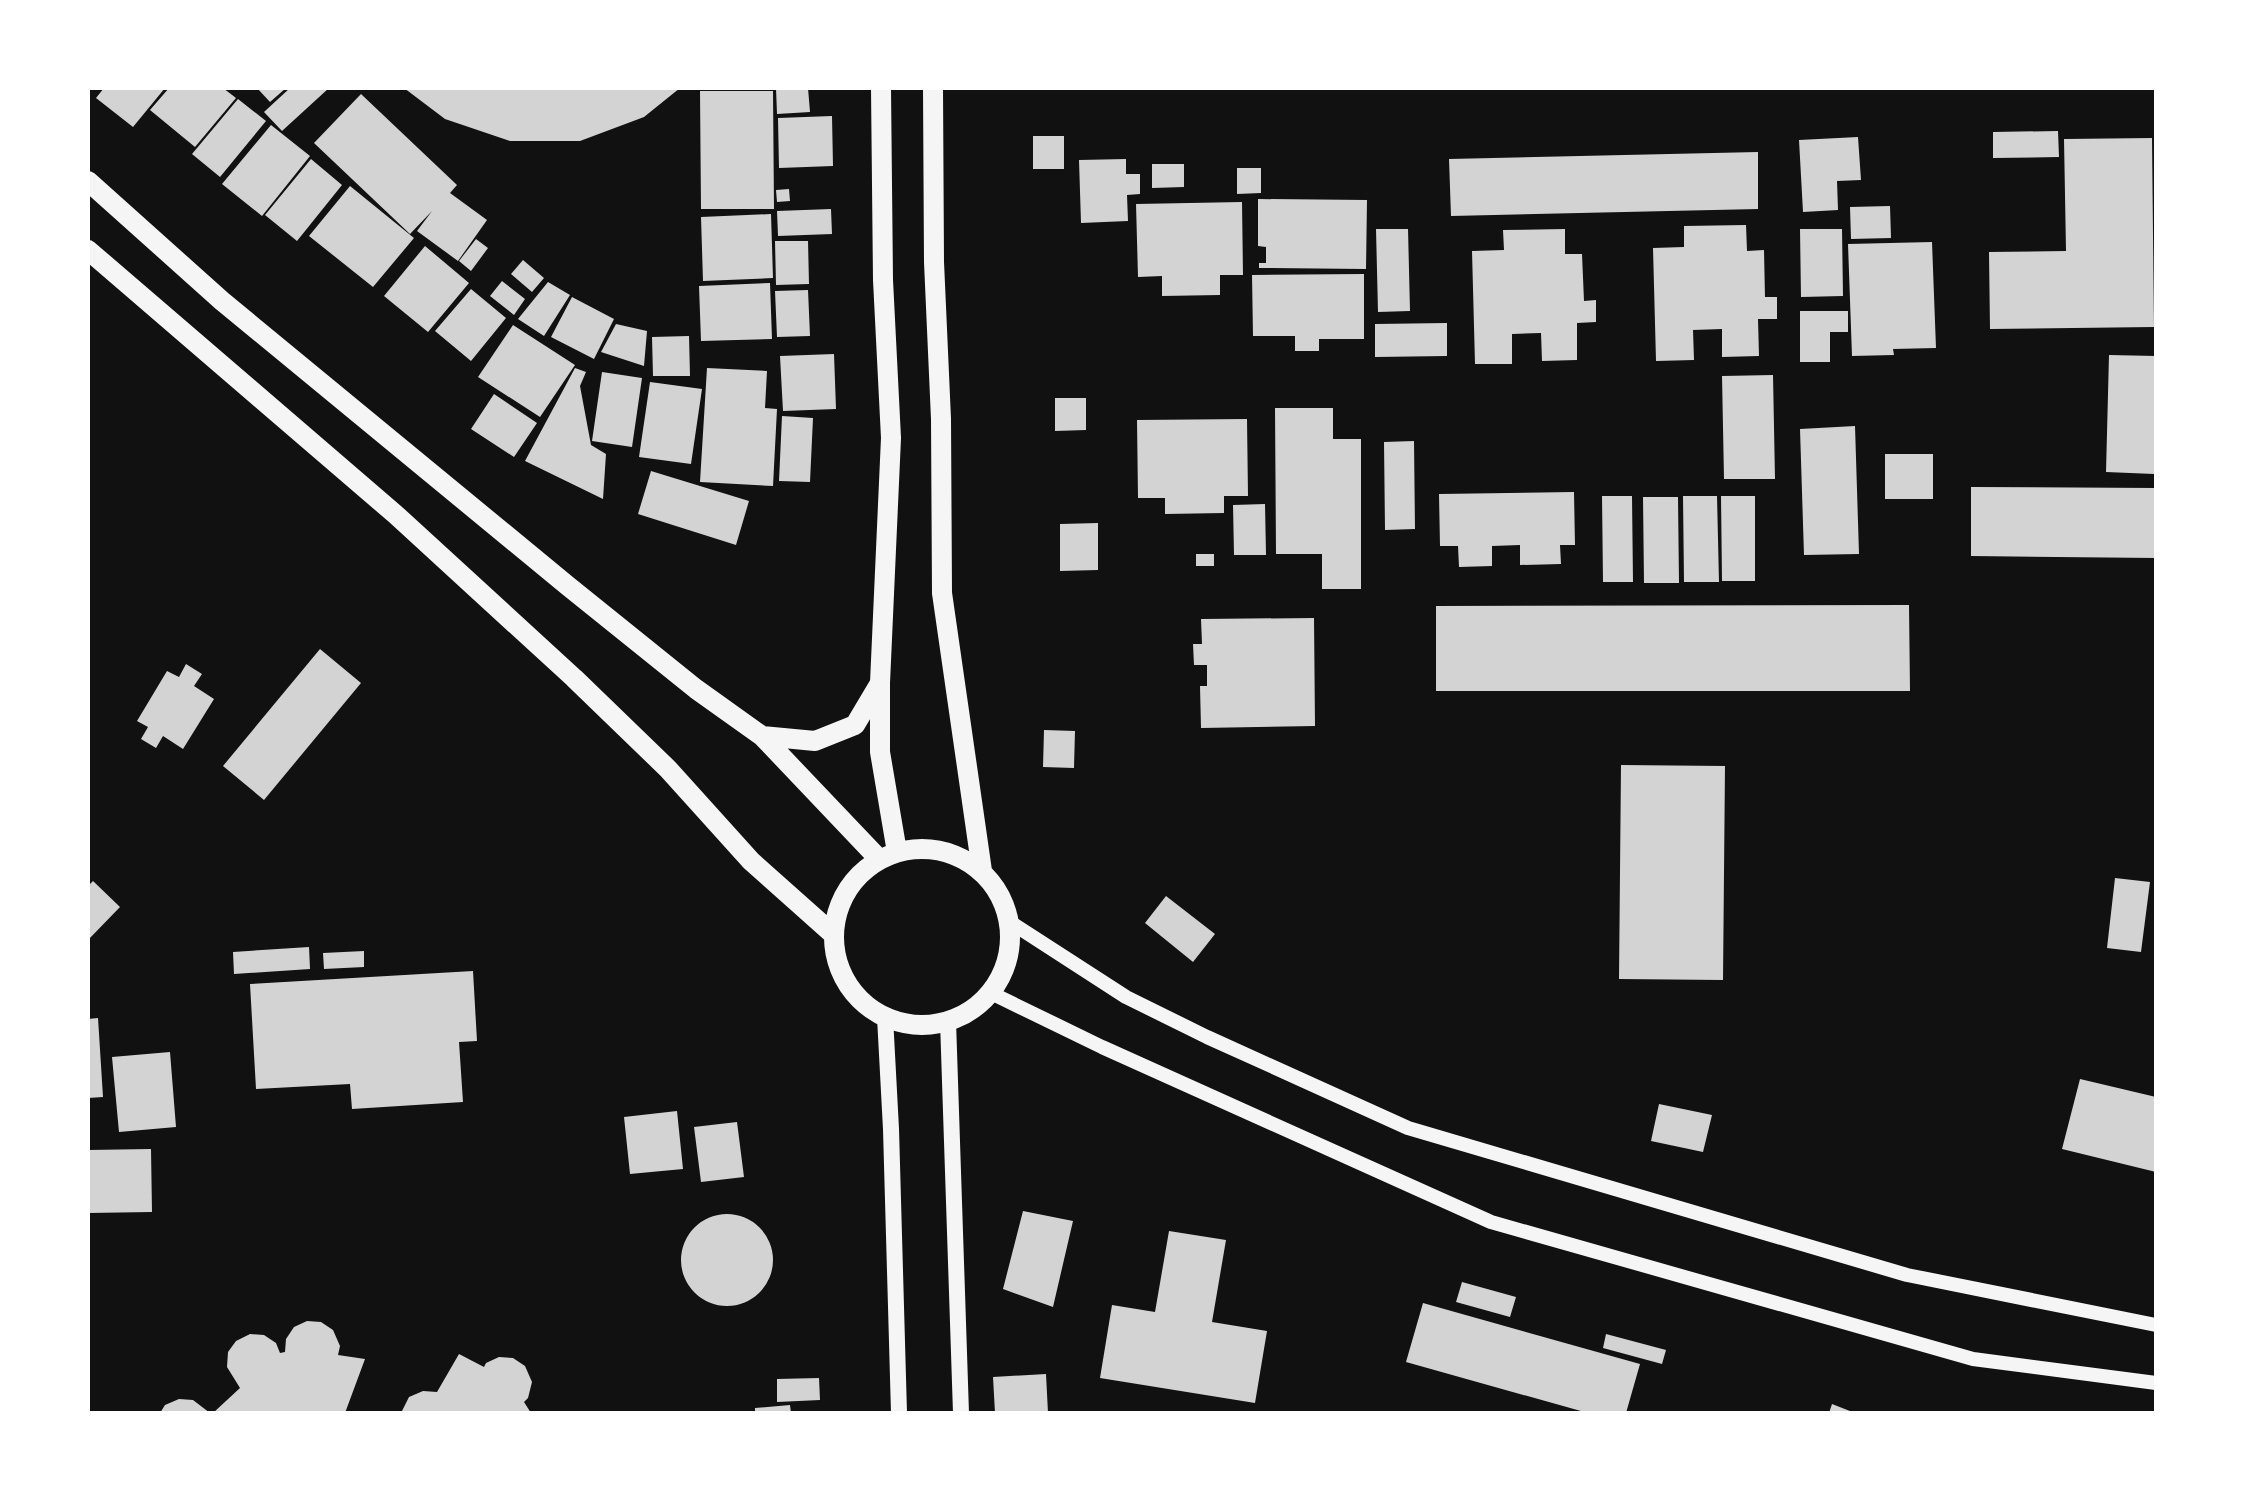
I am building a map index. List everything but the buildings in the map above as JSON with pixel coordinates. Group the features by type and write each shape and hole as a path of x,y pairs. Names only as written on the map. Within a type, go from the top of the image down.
{"main road":[{"path":"881,88 883,280 891,438 880,683 880,752 888,856"},
{"path":"933,88 942,593 982,871"},
{"path":"88,181 222,301 696,689 762,736 888,856"},
{"path":"88,250 395,514 563,668 668,769 751,861 834,935"},
{"path":"762,736 815,741 855,725 880,683"},
{"path":"927,849 957,855 982,871 1000,894 1010,922 1010,947 1004,972 991,993 972,1010 948,1021 927,1025 905,1024 867,1007 853,992 835,955 834,935 839,905 855,879 888,856 927,849"},
{"path":"885,1017 899,1413"},
{"path":"948,1021 961,1413"}],"street":[{"path":"1010,922 1126,997 1408,1128 1907,1275 2156,1325"},
{"path":"991,993 1102,1047 1491,1222 1973,1359 2156,1383"}]}
